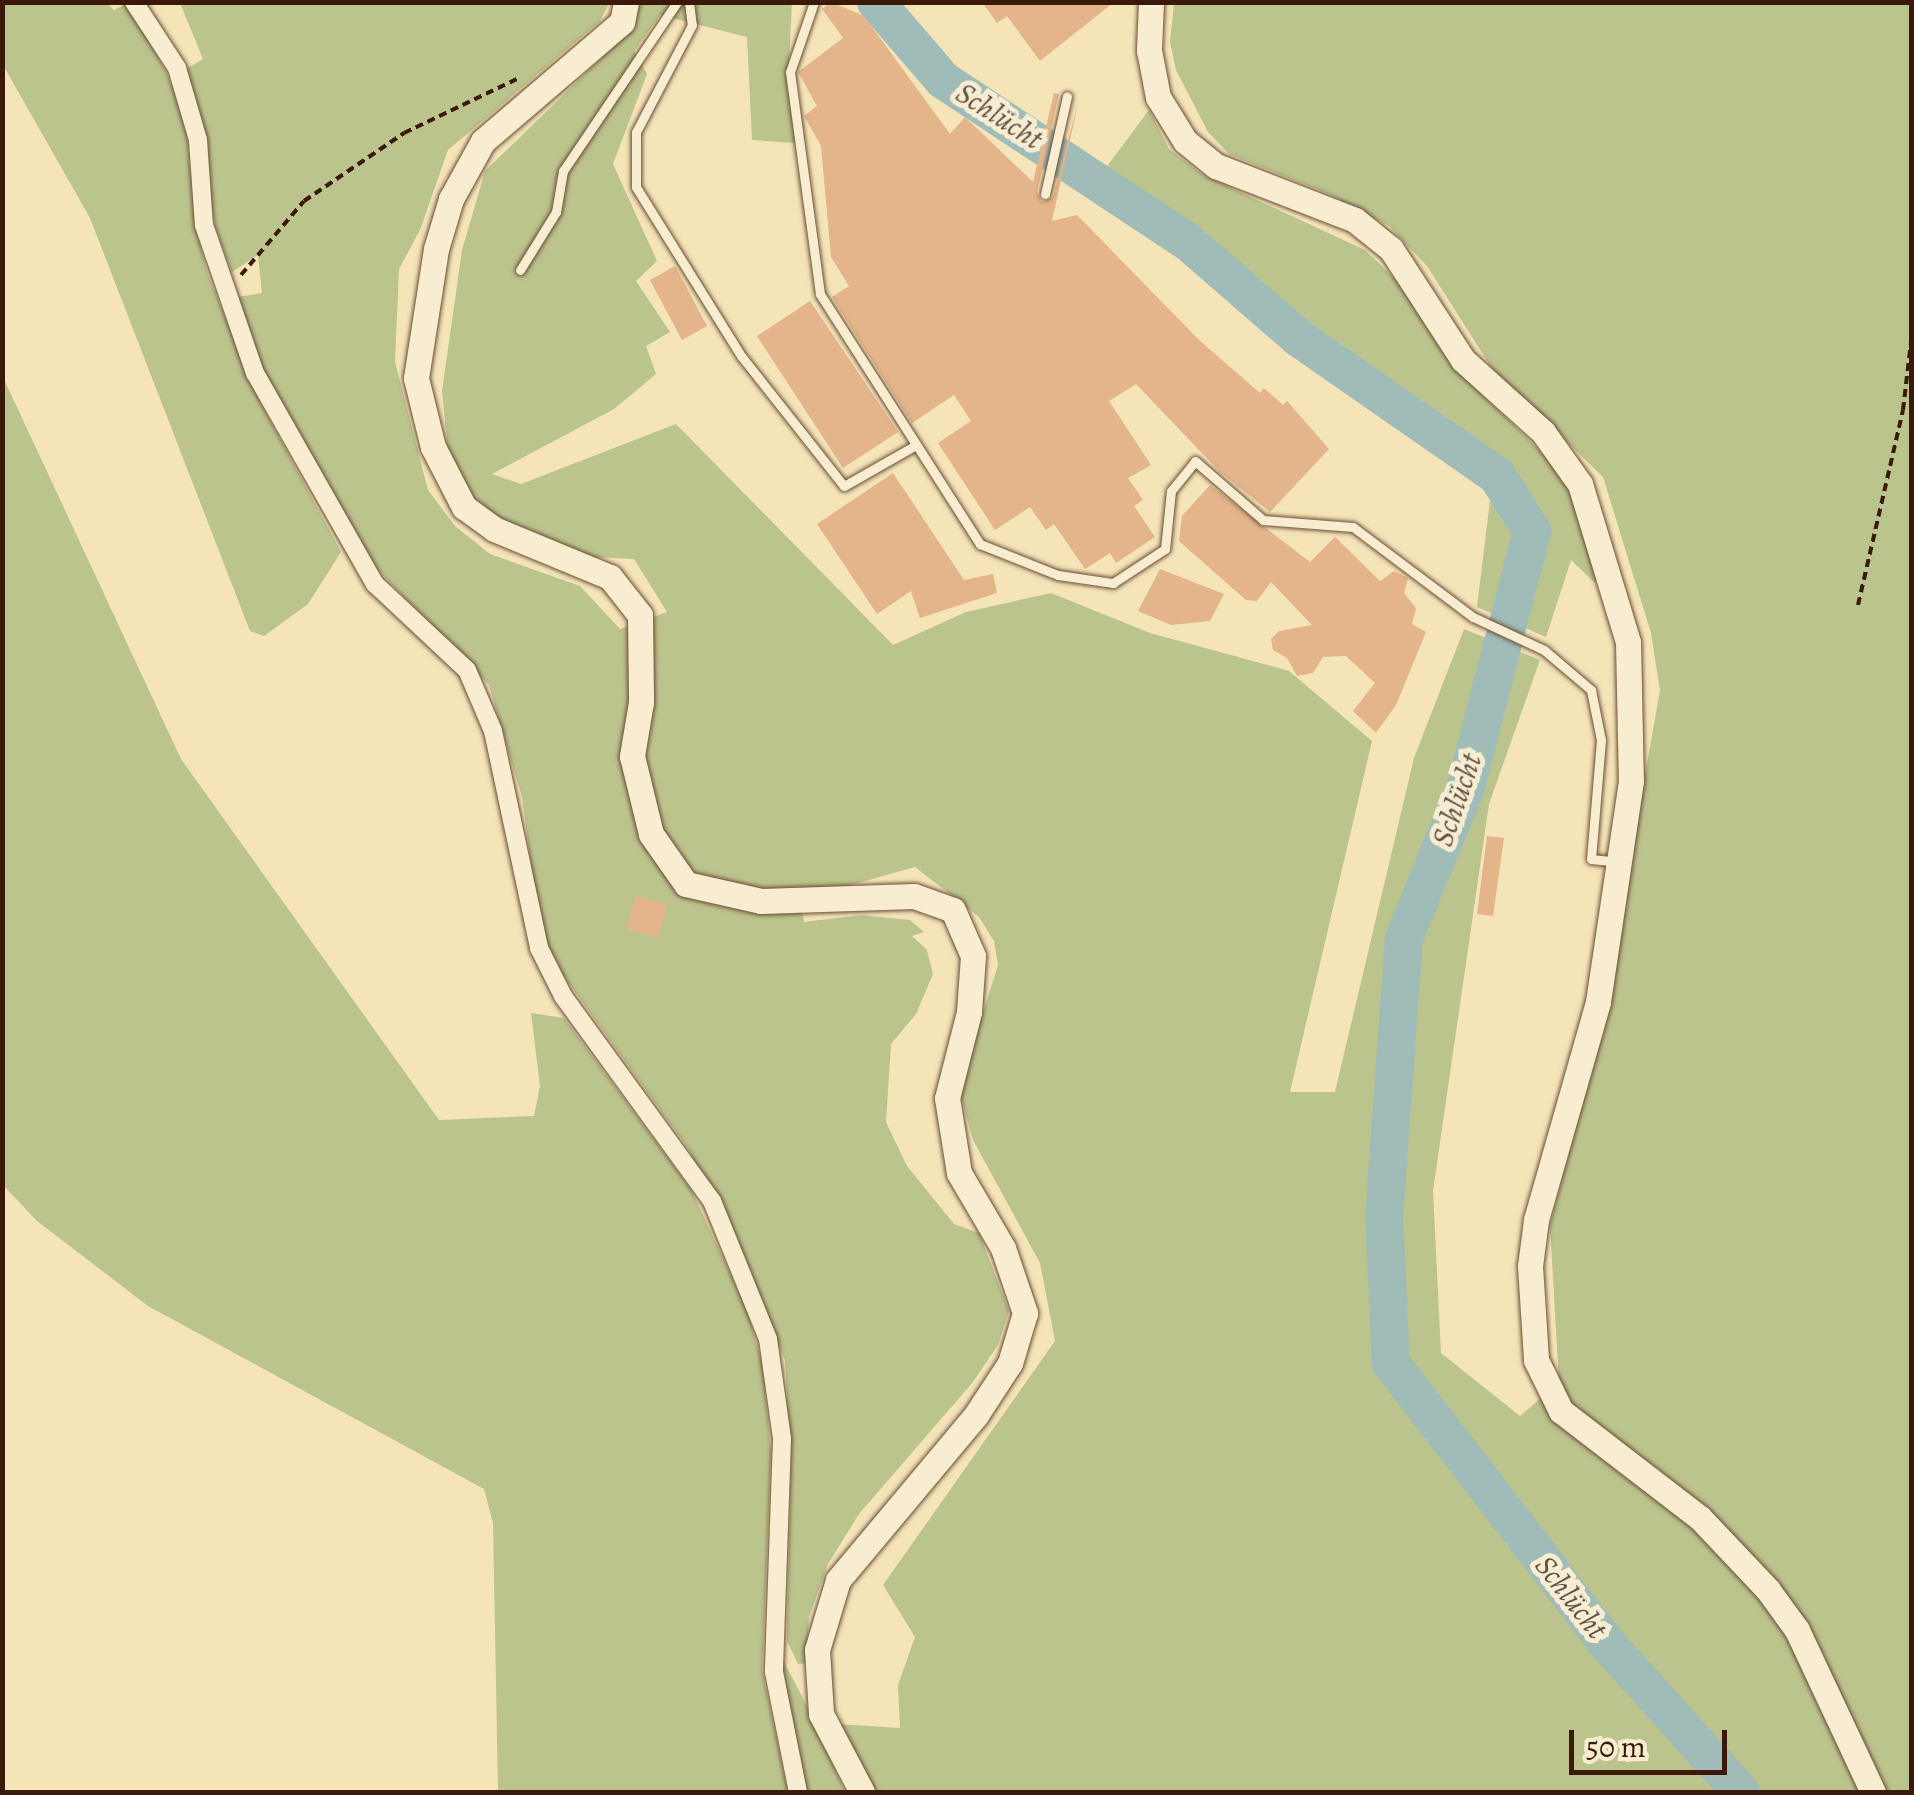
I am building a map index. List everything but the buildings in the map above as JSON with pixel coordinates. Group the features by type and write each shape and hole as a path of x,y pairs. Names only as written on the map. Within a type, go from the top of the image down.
{"street":[{"path":"134,2 177,68 198,140 204,225 255,373 365,568 467,670 493,731 539,948 563,996 712,1201 768,1339 782,1439 774,1672 798,1792"},
{"path":"626,2 622,22 483,142 475,156 451,199 436,249 416,378 433,447 464,508 494,530 610,577 640,615 641,702 632,756 651,834 686,884 761,901 914,896 953,910 973,956 969,1012 946,1098 959,1173 1003,1248 1025,1313 1010,1364 976,1415 838,1580 817,1650 821,1714 862,1792"},
{"path":"1151,2 1149,50 1158,97 1185,141 1216,166 1355,220 1391,249 1463,360 1543,432 1580,484 1628,642 1630,781 1598,1002 1536,1220 1530,1266 1536,1360 1560,1411 1700,1518 1768,1590 1797,1630 1873,1792"}],"lane":[{"path":"520,270 556,212 563,171 677,2"},
{"path":"689,2 692,25 668,80 636,132 636,188 742,358 844,486 916,444"},
{"path":"814,2 790,72 820,294 980,544 1058,574 1113,584 1165,549 1171,490 1195,461 1263,520 1353,527 1473,616 1544,650 1590,690 1600,740 1590,858 1621,863"},
{"path":"1045,194 1066,96"}],"path":[{"path":"228,290 304,201 404,132 532,73"},
{"path":"1858,606 1902,410 1912,333"}],"green space":[{"path":"3,3 107,3 114,10 128,3 167,74 186,123 196,230 208,275 260,402 341,552 308,604 264,636 250,631 90,218 3,65"},
{"path":"180,3 609,3 600,21 448,150 420,230 399,269 395,362 428,490 455,526 490,554 580,586 620,629 667,612 634,559 589,557 486,518 449,462 442,391 462,250 485,171 613,47 639,3 792,3 788,81 795,143 752,140 747,37 660,15 634,51 647,74 613,164 657,261 636,281 670,332 646,346 656,374 614,409 492,474 521,484 676,424 893,645 966,612 1051,593 1150,633 1289,671 1372,741 1290,1092 1335,1092 1414,758 1464,629 1540,660 1489,804 1433,1191 1441,1353 1520,1416 1559,1383 1550,1226 1596,1047 1660,691 1651,633 1603,477 1493,370 1427,266 1389,226 1329,194 1229,154 1208,132 1176,70 1170,42 1174,3 1911,3 1911,1792 871,1792 837,1724 900,1728 898,1685 915,1637 883,1585 1055,1341 1040,1263 973,1140 959,1089 998,965 994,941 979,917 915,867 801,899 804,922 861,915 910,920 924,932 912,936 927,950 933,974 916,1014 891,1044 886,1122 907,1166 954,1224 979,1233 1009,1311 998,1345 973,1382 859,1514 828,1564 809,1617 806,1663 798,1664 787,1641 791,1461 785,1360 746,1260 688,1148 542,946 522,797 489,685 358,549 260,373 238,297 262,293 258,255 232,272 215,226 196,97 184,70 203,59"},
{"path":"1149,110 1169,149 1203,175 1365,250 1398,282 1467,380 1570,480 1609,580 1594,582 1571,560 1546,637 1477,607 1491,492 1268,327 1096,181"},
{"path":"2,375 181,759 439,1120 534,1116 540,1086 531,1013 564,1018 692,1191 748,1313 762,1363 771,1451 762,1670 788,1792 498,1792 493,1523 484,1489 148,1306 37,1221 3,1185"},
{"path":"781,1656 805,1702 845,1792 804,1792"}],"waterway":[{"name":"Schlücht","path":"876,2 943,80 1188,242 1300,339 1497,476 1532,531 1466,787 1404,938 1384,1216 1391,1363 1604,1640 1741,1792"}]}
